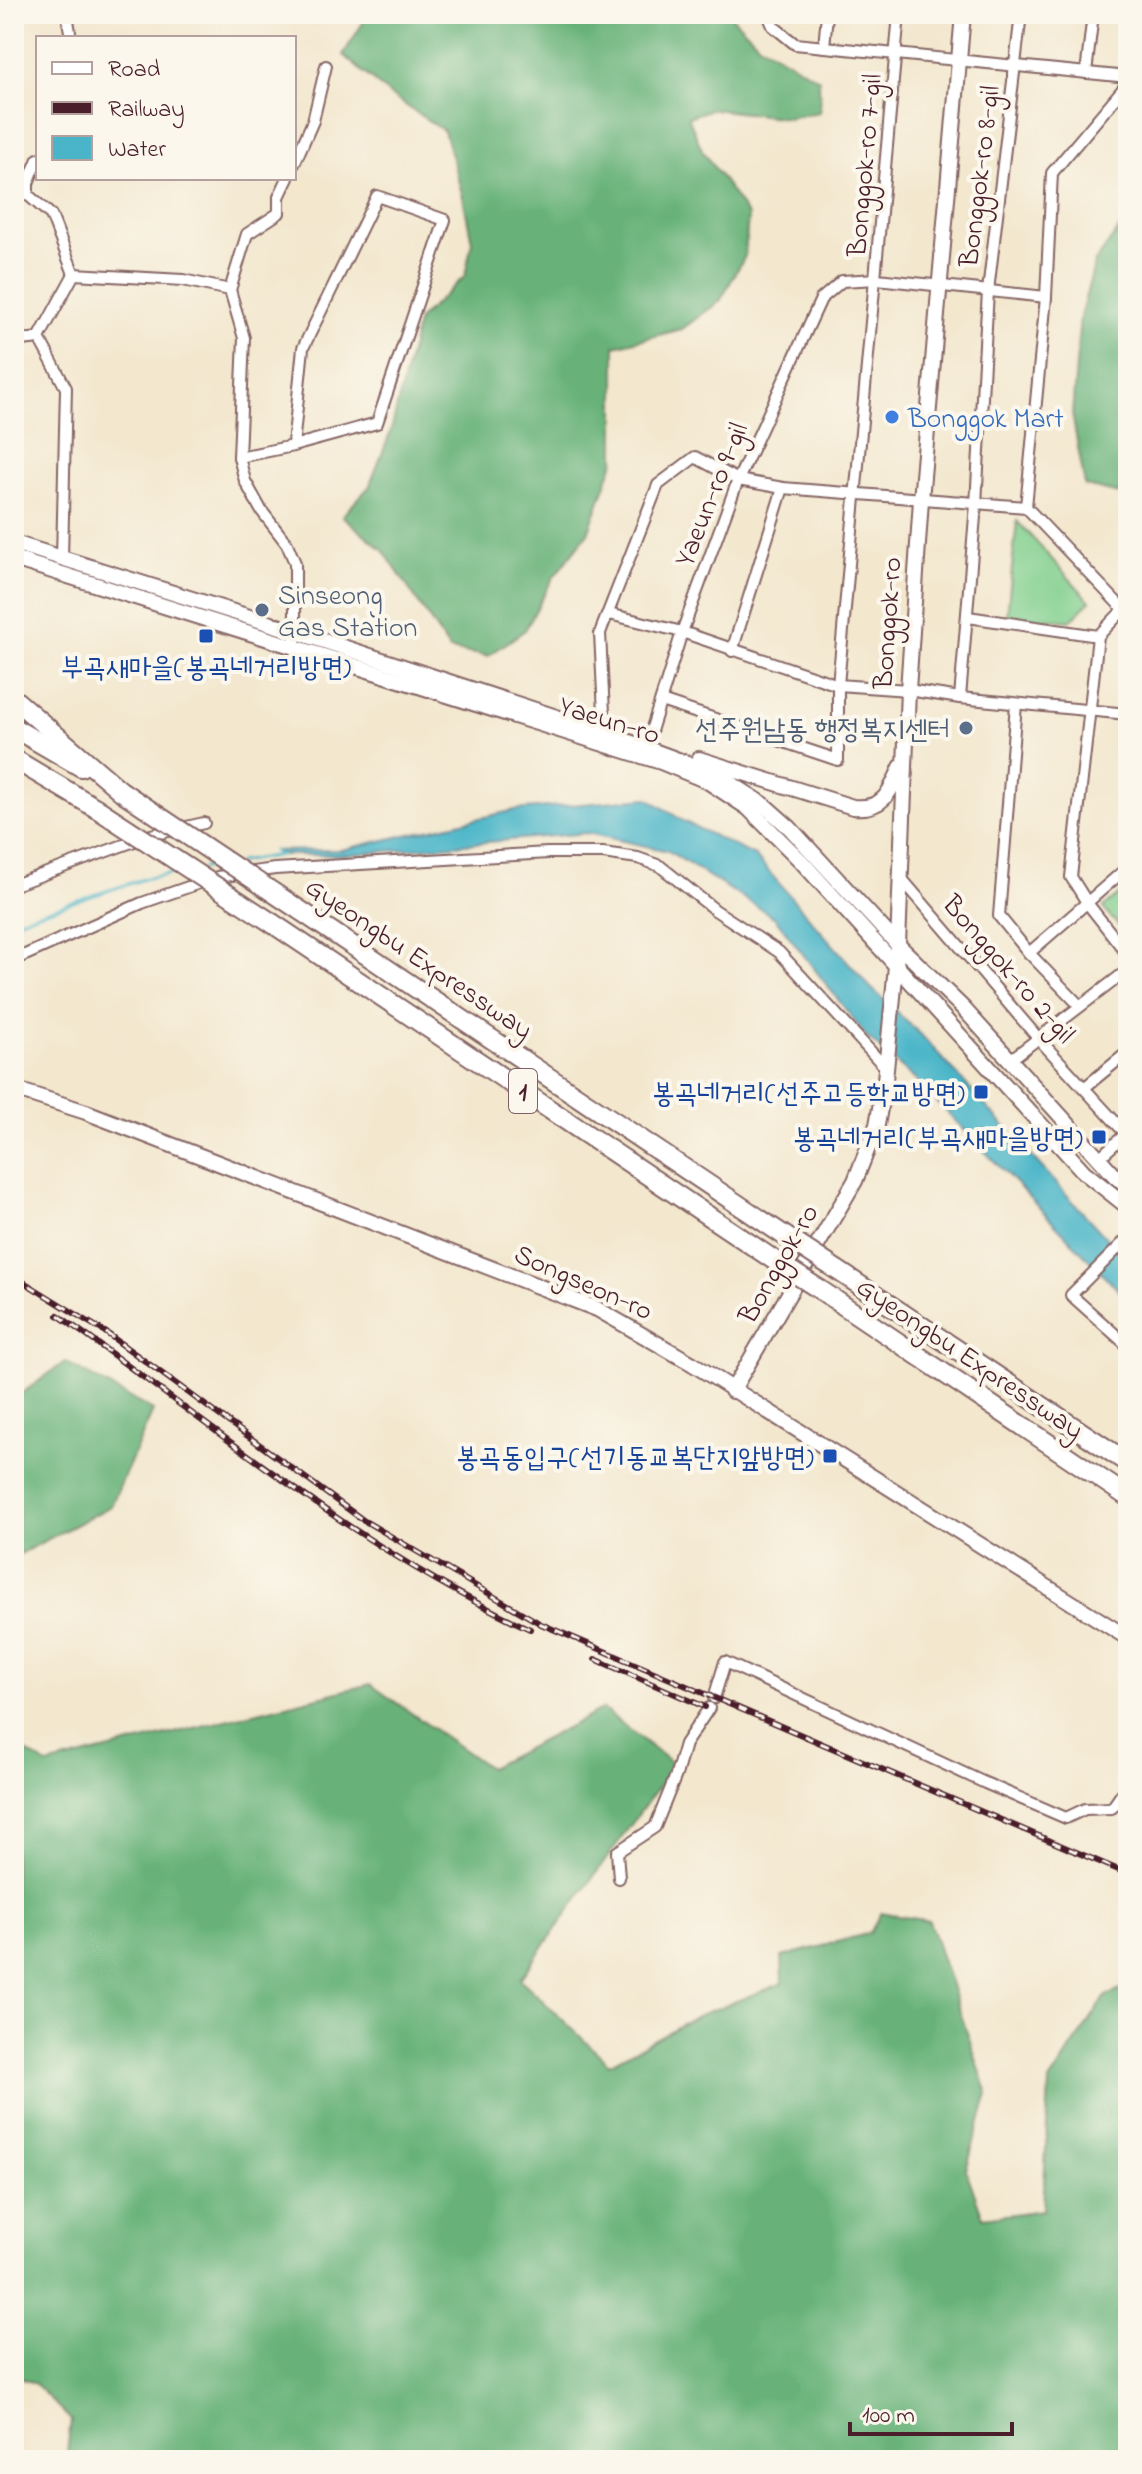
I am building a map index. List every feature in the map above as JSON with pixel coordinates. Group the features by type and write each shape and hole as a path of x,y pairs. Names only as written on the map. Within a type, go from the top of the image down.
{"highway":[{"path":"14,699 121,791"},
{"name":"Gyeongbu Expressway","path":"14,728 121,791 1128,1463"},
{"name":"Gyeongbu Expressway","path":"14,759 96,808 272,923 1128,1497"},
{"path":"14,774 96,808"}],"main road":[{"name":"Bonggok-ro","path":"732,1391 855,1181 877,1125 898,945 908,690 921,500 963,14"},
{"name":"Yaeun-ro","path":"14,543 296,631 605,733 716,774 763,804 790,828 1128,1186"},
{"name":"Yaeun-ro","path":"14,559 661,762 707,781 748,808 801,861 1084,1172 1128,1207"},
{"path":"646,747 711,762 853,807 865,808 876,806 883,799 905,760"},
{"name":"Songseon-ro","path":"14,1089 86,1112 597,1309 645,1335 1128,1638"}],"street":[{"path":"67,14 71,36"},
{"path":"768,14 773,26 795,44 1086,73 1128,80 1052,173 1046,297 1026,507"},
{"path":"824,47 827,14"},
{"name":"Bonggok-ro 7-gil","path":"877,279 899,14"},
{"name":"Bonggok-ro 8-gil","path":"988,291 1021,14"},
{"path":"1086,73 1093,14"},
{"path":"296,159 313,121 326,66"},
{"path":"36,164 28,183 28,195 51,215 74,274 39,338"},
{"path":"287,180 279,197 279,213 247,234 230,290 244,338 239,457 245,481 261,510 287,544 295,563 295,647"},
{"path":"239,457 293,446 377,423 445,220 377,196 303,348 293,446"},
{"path":"74,274 183,280 230,290"},
{"path":"661,701 838,760 838,685 877,279"},
{"name":"Bonggok-ro 7-gil","path":"851,281 877,279 941,287"},
{"name":"Yaeun-ro 9-gil","path":"646,747 682,632 738,480 821,299 834,285 851,281"},
{"name":"Bonggok-ro 8-gil","path":"941,287 1046,297"},
{"path":"960,698 976,504 988,291"},
{"path":"14,341 39,338"},
{"path":"39,338 66,388 62,558"},
{"name":"Yaeun-ro","path":"605,733 600,633 658,485 695,457 738,480"},
{"path":"738,480 783,488 1026,507 1126,612 1098,636 1071,877 1128,955"},
{"path":"732,651 783,488"},
{"path":"609,614 682,632 838,685 1128,714"},
{"path":"968,617 1098,636"},
{"path":"1016,704 999,916 1029,953 1080,1006"},
{"path":"14,885 151,835 204,823"},
{"path":"14,960 142,903 217,877 275,869 548,853 603,853 638,858 660,866 715,910 779,952 885,1067"},
{"path":"1029,953 1128,867"},
{"name":"Bonggok-ro 2-gil","path":"902,879 1038,1038 1127,1134"},
{"path":"1010,1060 1128,970"},
{"path":"1084,1088 1128,1052"},
{"path":"1099,1158 1127,1134"},
{"path":"1124,1242 1071,1295 1128,1346"},
{"path":"619,1878 617,1852 655,1827 685,1744 712,1703 725,1662 1066,1818 1085,1809 1112,1808 1128,1785"}],"green space":[{"path":"362,14 729,14 759,44 819,79 820,112 787,118 712,109 688,117 702,150 748,216 745,256 720,301 682,329 615,346 615,459 588,533 553,578 525,630 488,656 450,650 383,550 342,516 369,487 391,431 418,320 465,276 472,242 444,131 390,95 343,55 364,21"},
{"path":"1128,217 1128,496 1085,486 1072,414 1080,317 1095,262"},
{"path":"1017,521 1090,601 1070,621 1007,615"},
{"path":"1128,887 1128,925 1122,930 1103,908"},
{"path":"65,1362 153,1411 111,1506 14,1557 14,1399"},
{"path":"370,1684 489,1768 603,1709 674,1765 520,1979 609,2064 697,2016 783,1983 782,1957 870,1933 881,1913 929,1921 988,2094 966,2170 983,2218 1043,2210 1049,2082 1106,1996 1128,1987 1128,2460 66,2460 71,2420 34,2383 14,2375 14,1744 47,1765"}],"water":[{"path":"648,798 683,821 755,856 870,987 922,1036 1128,1262 1128,1300 922,1086 867,1037 775,918 668,851 587,833 343,855 280,855 274,851 341,850 515,810"}],"waterway":[{"path":"239,862 280,855 274,851"},
{"path":"203,868 220,865"},
{"path":"14,921 147,878 180,872"}],"railway":[{"path":"14,1276 105,1332 363,1520 541,1624 1128,1874"},
{"path":"58,1315 346,1524 405,1562 530,1629"},
{"path":"595,1659 705,1707"}],"place":[{"name":"Bonggok Mart","path":"892,417"},
{"name":"Sinseong Gas Station","path":"262,610"},
{"name":"부곡새마을(봉곡네거리방면)","path":"206,636"},
{"name":"선주원남동 행정복지센터","path":"966,728"},
{"name":"봉곡네거리(선주고등학교방면)","path":"981,1092"},
{"name":"봉곡네거리(부곡새마을방면)","path":"1099,1137"},
{"name":"봉곡동입구(선기동교복단지앞방면)","path":"830,1456"}]}
